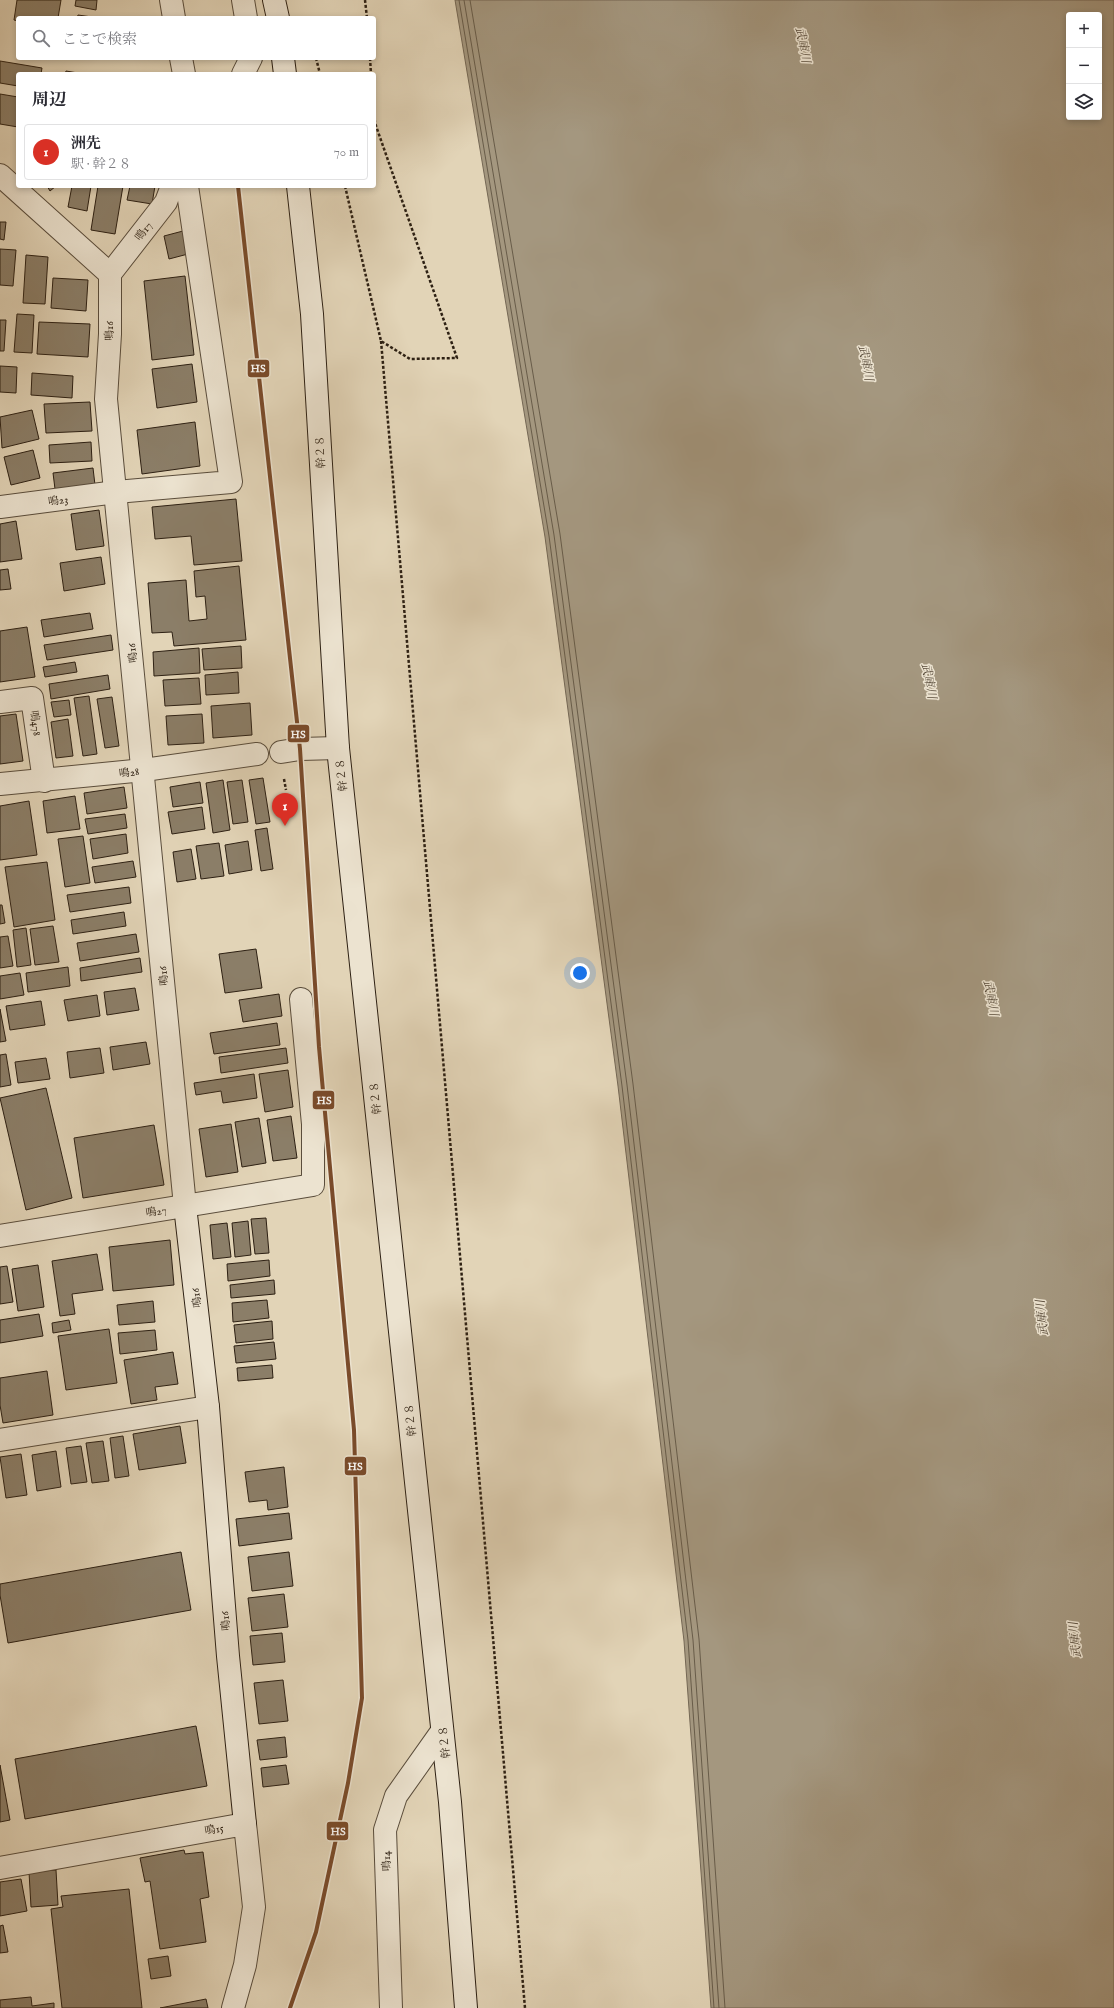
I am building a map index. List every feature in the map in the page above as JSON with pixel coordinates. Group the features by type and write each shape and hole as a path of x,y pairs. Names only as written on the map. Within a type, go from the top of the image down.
{"street":[{"path":"171,0 174,16"},
{"path":"243,0 246,16"},
{"path":"274,0 278,16"},
{"path":"181,60 184,72"},
{"path":"244,72 250,60"},
{"path":"283,60 285,72"},
{"path":"0,175 110,274"},
{"name":"鳴17","path":"110,274 166,202 171,188"},
{"name":"鳴23","path":"0,507 116,492 232,482 187,188"},
{"name":"幹２８","path":"298,188 312,314 338,748 450,1802 466,2008"},
{"name":"鳴16","path":"110,274 110,334 106,399 144,770 185,1206 208,1407 228,1656 245,1824"},
{"name":"鳴478","path":"0,702 32,698 44,781"},
{"path":"281,752 300,749 338,748"},
{"name":"鳴28","path":"0,784 44,781 144,770 257,754"},
{"name":"鳴27","path":"0,1236 313,1185 312,1124 302,999"},
{"path":"0,1440 208,1407"},
{"name":"鳴14","path":"391,2008 385,1830 396,1796 442,1731"},
{"path":"233,2008 245,1965 254,1906 245,1824"},
{"name":"鳴15","path":"0,1868 245,1824"}],"path":[{"path":"365,0 367,16"},
{"path":"316,60 320,72"},
{"path":"370,60 371,72"},
{"path":"376,126 457,358 410,359 381,341"},
{"path":"345,188 381,341 525,2008"}],"water":[{"name":"武庫川","path":"455,0 1114,0 1114,2008 711,2008 684,1641 618,1086 545,537"}],"building":[{"path":"17,0 61,0 58,16 16,16 16,20 14,20"},
{"path":"76,0 97,0 96,10 75,6"},
{"path":"0,61 42,68 41,72 16,72 16,86 0,83"},
{"path":"0,94 16,97 16,127 0,124"},
{"path":"72,188 91,188 87,211 68,207"},
{"path":"98,188 123,188 115,234 91,230"},
{"path":"130,188 155,188 152,204 127,200"},
{"path":"0,222 6,222 4,240 0,239"},
{"path":"183,231 188,254 169,259 164,236"},
{"path":"0,249 16,250 13,286 0,285"},
{"path":"26,255 48,257 45,304 23,303"},
{"path":"185,276 194,355 152,360 144,281"},
{"path":"53,278 88,280 86,311 51,308"},
{"path":"17,314 34,315 32,353 14,352"},
{"path":"0,320 6,320 4,351 0,351"},
{"path":"39,322 90,324 88,357 37,354"},
{"path":"192,364 197,402 157,408 152,369"},
{"path":"0,366 17,367 16,393 0,392"},
{"path":"32,373 73,376 72,398 31,395"},
{"path":"90,402 92,431 46,433 44,404"},
{"path":"32,410 39,439 2,448 0,417"},
{"path":"195,422 200,466 142,474 137,430"},
{"path":"91,442 92,461 50,463 49,445"},
{"path":"33,450 40,478 11,485 4,457"},
{"path":"93,468 95,485 55,489 53,473"},
{"path":"236,499 242,561 194,565 191,536 155,539 152,507"},
{"path":"99,510 104,546 76,550 71,514"},
{"path":"16,521 22,559 0,562 0,524"},
{"path":"101,557 105,584 64,591 60,563"},
{"path":"239,566 246,640 174,646 172,632 152,633 148,583 186,580 189,621 207,619 205,596 196,597 194,571"},
{"path":"8,569 11,589 0,590 0,570"},
{"path":"90,613 93,629 44,637 41,620"},
{"path":"27,627 35,677 0,682 0,631"},
{"path":"111,635 113,650 47,660 44,645"},
{"path":"241,646 242,668 204,670 202,649"},
{"path":"199,648 200,673 154,676 153,652"},
{"path":"75,662 77,672 45,677 43,667"},
{"path":"238,672 239,693 206,695 205,675"},
{"path":"108,675 110,689 51,699 49,684"},
{"path":"199,678 201,704 165,706 163,680"},
{"path":"89,696 97,754 83,756 74,698"},
{"path":"112,697 119,746 105,748 97,699"},
{"path":"69,700 71,715 54,717 51,702"},
{"path":"250,703 252,735 213,738 211,706"},
{"path":"16,714 23,761 0,764 0,716"},
{"path":"202,714 204,743 168,745 166,716"},
{"path":"68,719 73,756 56,758 51,722"},
{"path":"263,778 270,822 256,824 249,780"},
{"path":"223,780 230,830 213,833 206,783"},
{"path":"242,780 248,822 233,824 227,782"},
{"path":"200,782 203,803 173,807 170,787"},
{"path":"124,787 127,808 87,814 84,793"},
{"path":"75,796 80,829 47,833 43,801"},
{"path":"29,801 37,855 0,860 0,806"},
{"path":"202,807 205,829 172,834 168,812"},
{"path":"125,814 127,828 88,834 85,819"},
{"path":"267,828 273,869 261,871 255,830"},
{"path":"126,834 128,853 93,859 90,839"},
{"path":"83,836 90,883 65,887 58,839"},
{"path":"248,841 252,870 229,874 225,845"},
{"path":"219,843 224,876 201,879 196,846"},
{"path":"191,849 196,879 177,882 173,852"},
{"path":"133,861 136,877 95,883 92,867"},
{"path":"47,862 55,920 14,927 5,867"},
{"path":"129,887 131,903 70,912 67,895"},
{"path":"0,905 2,905 5,923 0,924"},
{"path":"124,912 126,926 73,934 71,920"},
{"path":"53,926 59,962 35,965 30,929"},
{"path":"26,928 31,965 17,967 13,930"},
{"path":"136,934 139,952 80,961 77,943"},
{"path":"8,936 13,966 0,968 0,937"},
{"path":"256,949 262,988 225,993 219,954"},
{"path":"140,958 142,972 81,981 80,968"},
{"path":"68,967 70,986 28,992 26,973"},
{"path":"20,973 24,995 0,999 0,976"},
{"path":"135,988 139,1010 107,1015 104,992"},
{"path":"279,994 282,1016 243,1022 239,1000"},
{"path":"97,995 100,1016 68,1021 64,1000"},
{"path":"41,1001 45,1025 10,1030 6,1006"},
{"path":"0,1009 6,1041 0,1042"},
{"path":"277,1023 280,1045 214,1054 210,1033"},
{"path":"146,1042 150,1064 113,1070 110,1047"},
{"path":"100,1048 104,1073 70,1078 67,1052"},
{"path":"286,1048 288,1063 221,1073 219,1057"},
{"path":"6,1054 11,1085 0,1087 0,1055"},
{"path":"46,1058 50,1079 18,1083 15,1062"},
{"path":"288,1070 293,1107 265,1112 259,1074"},
{"path":"254,1074 257,1098 223,1103 221,1091 196,1095 194,1083"},
{"path":"46,1088 72,1198 26,1210 0,1098"},
{"path":"291,1116 297,1158 273,1161 267,1120"},
{"path":"259,1118 266,1163 242,1167 235,1122"},
{"path":"231,1124 238,1172 206,1177 199,1129"},
{"path":"154,1125 164,1185 83,1198 74,1138"},
{"path":"266,1218 269,1253 255,1254 251,1219"},
{"path":"248,1221 251,1255 235,1257 232,1223"},
{"path":"227,1223 231,1257 213,1259 210,1225"},
{"path":"170,1240 174,1285 113,1291 109,1247"},
{"path":"97,1254 103,1290 72,1294 75,1314 60,1316 52,1261"},
{"path":"269,1260 270,1276 228,1281 227,1264"},
{"path":"38,1265 44,1307 18,1311 12,1269"},
{"path":"7,1266 13,1302 0,1304 0,1267"},
{"path":"274,1280 275,1294 231,1298 230,1285"},
{"path":"267,1300 269,1318 233,1322 232,1303"},
{"path":"153,1301 155,1322 119,1325 117,1305"},
{"path":"39,1314 43,1336 0,1343 0,1320"},
{"path":"69,1320 71,1330 53,1333 52,1323"},
{"path":"272,1321 273,1339 236,1343 234,1325"},
{"path":"109,1329 117,1383 66,1390 58,1336"},
{"path":"155,1330 157,1350 120,1354 118,1333"},
{"path":"274,1342 276,1359 236,1363 234,1346"},
{"path":"173,1352 178,1384 155,1387 157,1400 131,1404 124,1360"},
{"path":"272,1365 273,1378 238,1381 237,1368"},
{"path":"47,1371 53,1415 3,1423 0,1405 0,1378"},
{"path":"180,1426 186,1463 139,1470 133,1434"},
{"path":"123,1436 129,1476 115,1478 110,1438"},
{"path":"103,1441 109,1481 92,1483 86,1443"},
{"path":"81,1446 87,1482 71,1484 66,1448"},
{"path":"56,1451 61,1487 37,1491 32,1455"},
{"path":"21,1454 27,1495 6,1498 0,1457"},
{"path":"284,1467 288,1507 268,1510 267,1500 249,1502 245,1472"},
{"path":"289,1513 292,1539 239,1546 236,1519"},
{"path":"181,1552 191,1610 8,1643 0,1595 0,1584"},
{"path":"289,1552 293,1586 252,1591 248,1557"},
{"path":"284,1594 288,1627 252,1631 248,1598"},
{"path":"282,1633 285,1662 253,1665 250,1636"},
{"path":"283,1680 288,1721 259,1724 254,1683"},
{"path":"196,1726 207,1786 25,1819 15,1759"},
{"path":"285,1737 287,1757 260,1760 257,1740"},
{"path":"0,1765 10,1820 0,1822"},
{"path":"286,1765 289,1784 263,1787 261,1768"},
{"path":"184,1850 185,1854 203,1852 209,1897 200,1899 206,1942 160,1949 150,1881 145,1882 140,1858"},
{"path":"56,1870 58,1905 31,1907 29,1872"},
{"path":"21,1879 27,1911 0,1916 0,1882"},
{"path":"129,1889 142,2008 62,2008 51,1909 63,1907 61,1896"},
{"path":"3,1925 8,1952 0,1953 0,1926"},
{"path":"168,1956 171,1976 151,1979 148,1959"},
{"path":"31,1997 32,2006 54,2003 54,2008 0,2008 0,2000"},
{"path":"206,1999 208,2008 160,2008"}],"transit line":[{"name":"HS","path":"238,188 300,749 319,1047 354,1430 362,1698 348,1783 316,1932 290,2008"}],"place":[{"name":"洲先","path":"285,826"}]}
